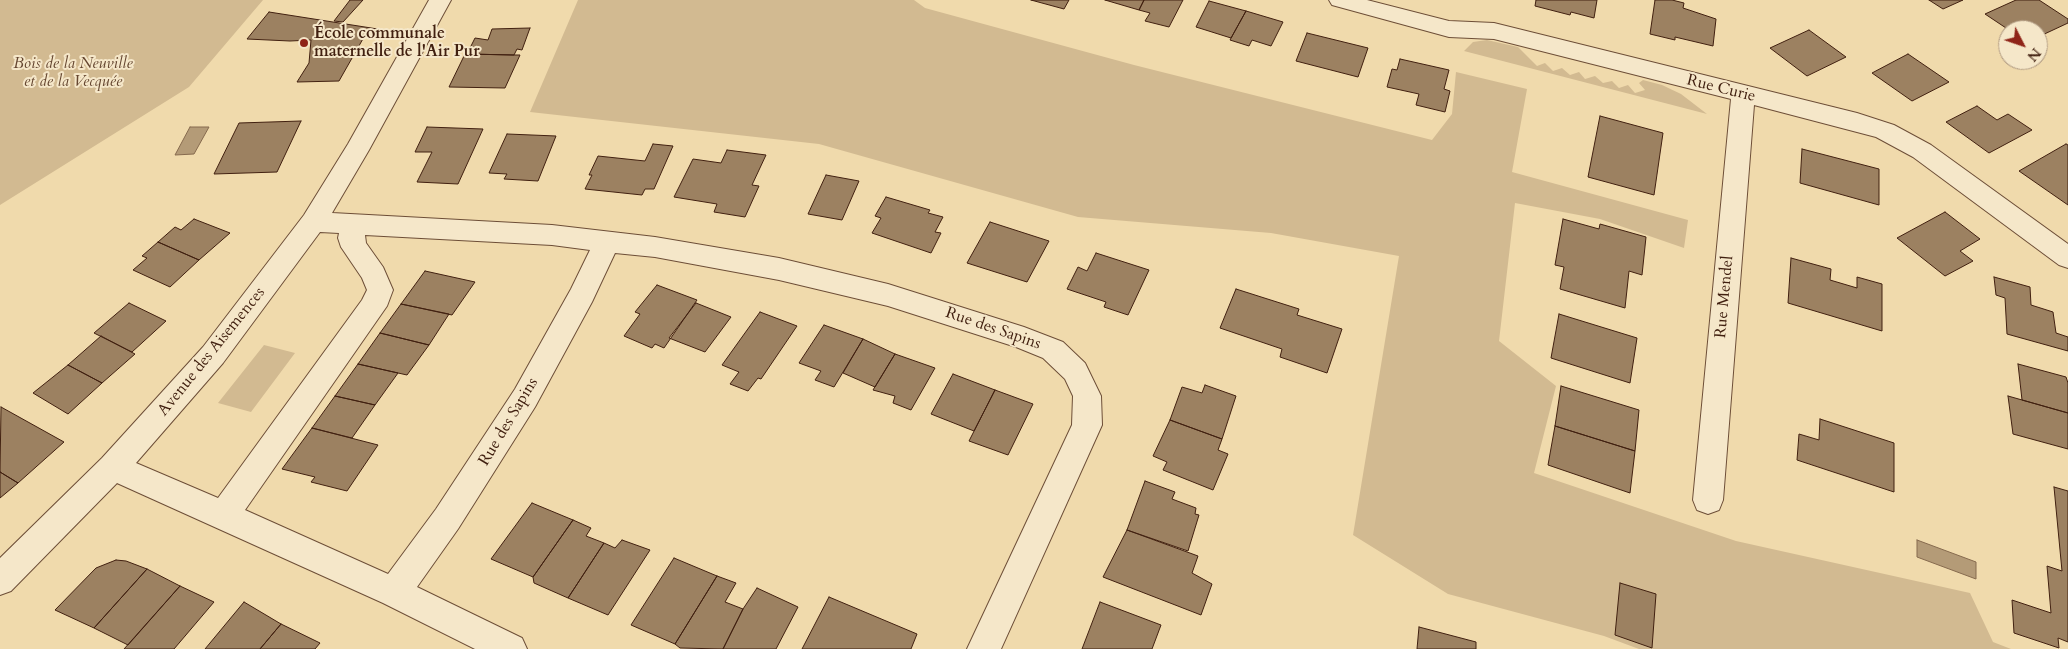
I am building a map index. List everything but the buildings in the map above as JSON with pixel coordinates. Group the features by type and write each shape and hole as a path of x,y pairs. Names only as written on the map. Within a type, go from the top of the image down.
{"street":[{"name":"Avenue des Aisemences","path":"0,580 113,467 213,355 255,301 312,222 387,95 440,0"},
{"name":"Rue Curie","path":"1340,0 1449,29 1494,31 1849,119 1885,131 1922,152 2068,258"},
{"name":"Rue Mendel","path":"1708,500 1743,94"},
{"name":"Rue des Sapins","path":"312,222 552,235 673,249 836,281 888,295 1024,338 1053,350 1075,371 1087,396 1087,426 984,649"},
{"path":"224,515 373,306 380,290 374,274 354,247 350,238 355,225"},
{"name":"Rue des Sapins","path":"394,592 446,519 525,398 582,294 607,242"},
{"path":"113,467 394,592 510,649"}],"green space":[{"name":"Bois de la Neuville et de la Vecquée","path":"0,0 263,0 189,87 0,205"},
{"path":"578,0 914,0 925,8 1134,65 1432,140 1452,114 1456,72 1527,89 1512,172 1688,220 1684,248 1600,219 1515,203 1499,341 1556,386 1534,473 1736,541 1970,593 1993,642 2011,649 1639,649 1604,636 1448,594 1353,535 1399,256 1271,233 1078,217 819,144 530,112"},
{"path":"1487,40 1518,47 1537,66 1545,63 1553,71 1562,68 1570,75 1579,72 1585,79 1595,76 1603,83 1612,81 1619,88 1628,85 1635,93 1645,90 1639,83 1643,80 1662,85 1681,94 1707,114 1464,51 1473,42"},
{"path":"264,345 295,353 251,412 218,403"}],"shaded area":[{"path":"190,127 209,127 194,154 175,155"},
{"path":"1917,540 1976,562 1976,579 1917,557"}],"place":[{"name":"École communale maternelle de l'Air Pur","path":"304,43"}]}
